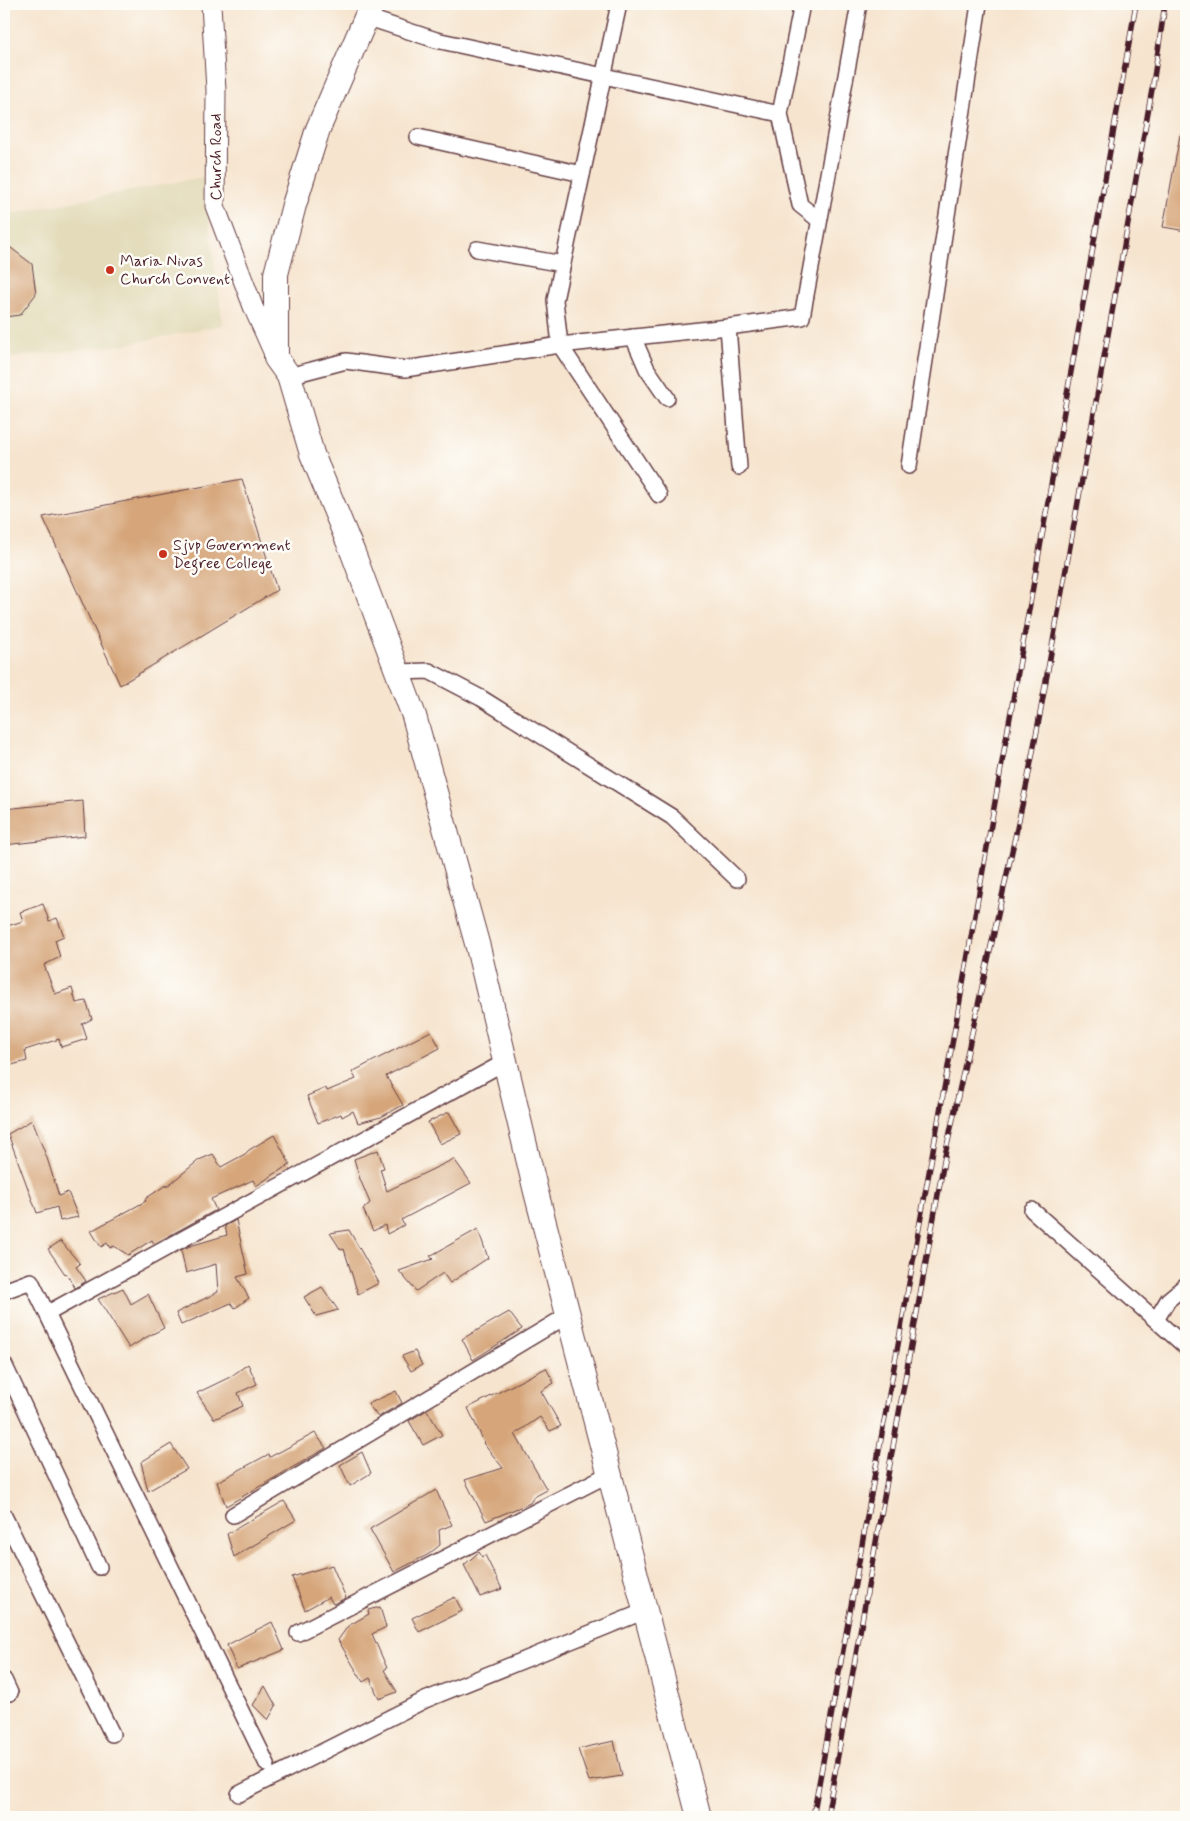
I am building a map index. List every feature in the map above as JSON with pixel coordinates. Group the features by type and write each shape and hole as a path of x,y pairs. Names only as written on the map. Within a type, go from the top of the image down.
{"main road":[{"path":"369,10 318,129 294,206 276,274 283,367 312,454 353,553 414,716 478,947 536,1192 699,1817"}],"street":[{"name":"Church Road","path":"212,4 216,90 215,206 254,309 283,367"},
{"path":"619,4 555,300 560,345 659,495"},
{"path":"802,4 780,114 800,205 819,220"},
{"path":"283,367 346,361 405,369 560,345 802,317 859,4"},
{"path":"909,466 979,4"},
{"path":"369,10 436,40 780,114"},
{"path":"418,137 582,174"},
{"path":"477,249 563,264"},
{"path":"728,327 739,467"},
{"path":"633,337 647,369 667,398"},
{"path":"398,672 429,671 482,698 672,816 737,879"},
{"path":"48,1313 505,1062"},
{"path":"1032,1210 1186,1347"},
{"path":"4,1291 31,1281 267,1764"},
{"path":"1156,1320 1168,1300 1186,1285"},
{"path":"232,1514 568,1316"},
{"path":"4,1364 99,1567"},
{"path":"298,1633 609,1474"},
{"path":"4,1516 112,1734"},
{"path":"239,1794 425,1700 645,1611"}],"shaded area":[{"name":"Maria Nivas Church Convent","path":"203,177 223,325 122,345 9,358 4,355 4,215"}],"building":[{"path":"1180,135 1186,136 1186,231 1163,227"},
{"path":"11,248 32,264 36,294 20,315 4,317 4,249"},
{"name":"Sjvp Government Degree College","path":"242,479 277,590 120,685 43,517"},
{"path":"83,801 85,836 4,845 4,809"},
{"path":"43,904 49,921 57,918 64,936 55,940 60,957 44,965 55,994 72,988 76,1003 86,1001 92,1019 82,1024 87,1039 61,1047 59,1039 25,1050 27,1061 4,1067 4,927 23,921 20,912"},
{"path":"431,1031 440,1048 386,1076 403,1105 381,1117 358,1123 353,1111 342,1117 341,1114 318,1123 307,1096 326,1088 327,1091 356,1079 352,1072"},
{"path":"449,1112 461,1134 440,1144 428,1122"},
{"path":"32,1120 59,1196 68,1192 78,1217 60,1221 57,1207 37,1213 8,1134"},
{"path":"274,1135 290,1164 256,1186 253,1180 211,1199 216,1210 154,1244 152,1240 128,1255 114,1246 110,1248 107,1243 101,1247 91,1231 146,1201 145,1199 166,1185 166,1187 199,1160 213,1154 221,1167"},
{"path":"378,1150 384,1168 380,1169 387,1191 454,1159 471,1183 401,1220 404,1225 387,1234 385,1225 373,1231 363,1209 370,1203 354,1159"},
{"path":"236,1220 248,1274 237,1277 249,1298 235,1308 231,1303 181,1325 176,1313 218,1292 216,1264 186,1273 181,1250 227,1235 225,1226"},
{"path":"478,1229 488,1258 450,1283 443,1273 416,1291 399,1271 433,1259 430,1256"},
{"path":"349,1230 379,1283 358,1294 344,1249 341,1250 330,1233"},
{"path":"61,1241 80,1264 76,1267 86,1281 75,1288 48,1249"},
{"path":"322,1287 338,1310 316,1316 304,1297"},
{"path":"123,1288 131,1304 148,1294 164,1328 129,1348 98,1299"},
{"path":"509,1312 522,1329 473,1360 462,1339"},
{"path":"415,1351 422,1365 411,1371 402,1356"},
{"path":"248,1364 257,1384 238,1393 243,1406 214,1419 197,1393 230,1377"},
{"path":"546,1368 554,1383 541,1391 561,1426 550,1431 540,1417 515,1434 547,1490 534,1497 530,1503 486,1521 465,1480 503,1468 483,1443 468,1408"},
{"path":"396,1391 402,1403 378,1417 368,1404"},
{"path":"427,1410 442,1435 423,1445 409,1421"},
{"path":"315,1433 326,1448 226,1506 217,1482 269,1454 270,1457"},
{"path":"171,1444 187,1469 148,1491 141,1462"},
{"path":"362,1452 371,1473 350,1486 340,1465"},
{"path":"436,1490 452,1525 439,1530 440,1545 429,1554 394,1572 370,1529"},
{"path":"284,1501 296,1520 234,1557 227,1534"},
{"path":"479,1552 482,1557 485,1555 502,1589 480,1597 464,1565"},
{"path":"332,1565 346,1598 333,1604 329,1597 305,1610 292,1577"},
{"path":"455,1597 462,1611 419,1632 412,1618"},
{"path":"380,1607 386,1627 372,1634 387,1668 384,1670 397,1692 379,1699 370,1678 363,1682 338,1640 348,1626 369,1614 368,1610"},
{"path":"272,1622 284,1650 237,1669 227,1645"},
{"path":"265,1686 276,1706 268,1720 253,1705"},
{"path":"614,1741 622,1776 589,1781 578,1749"}],"railway":[{"path":"813,1817 1136,4"},
{"path":"827,1817 945,1155 1027,783 1038,725 1153,84 1165,4"}],"place":[{"name":"Maria Nivas Church Convent","path":"110,270"},
{"name":"Sjvp Government Degree College","path":"163,554"}]}
